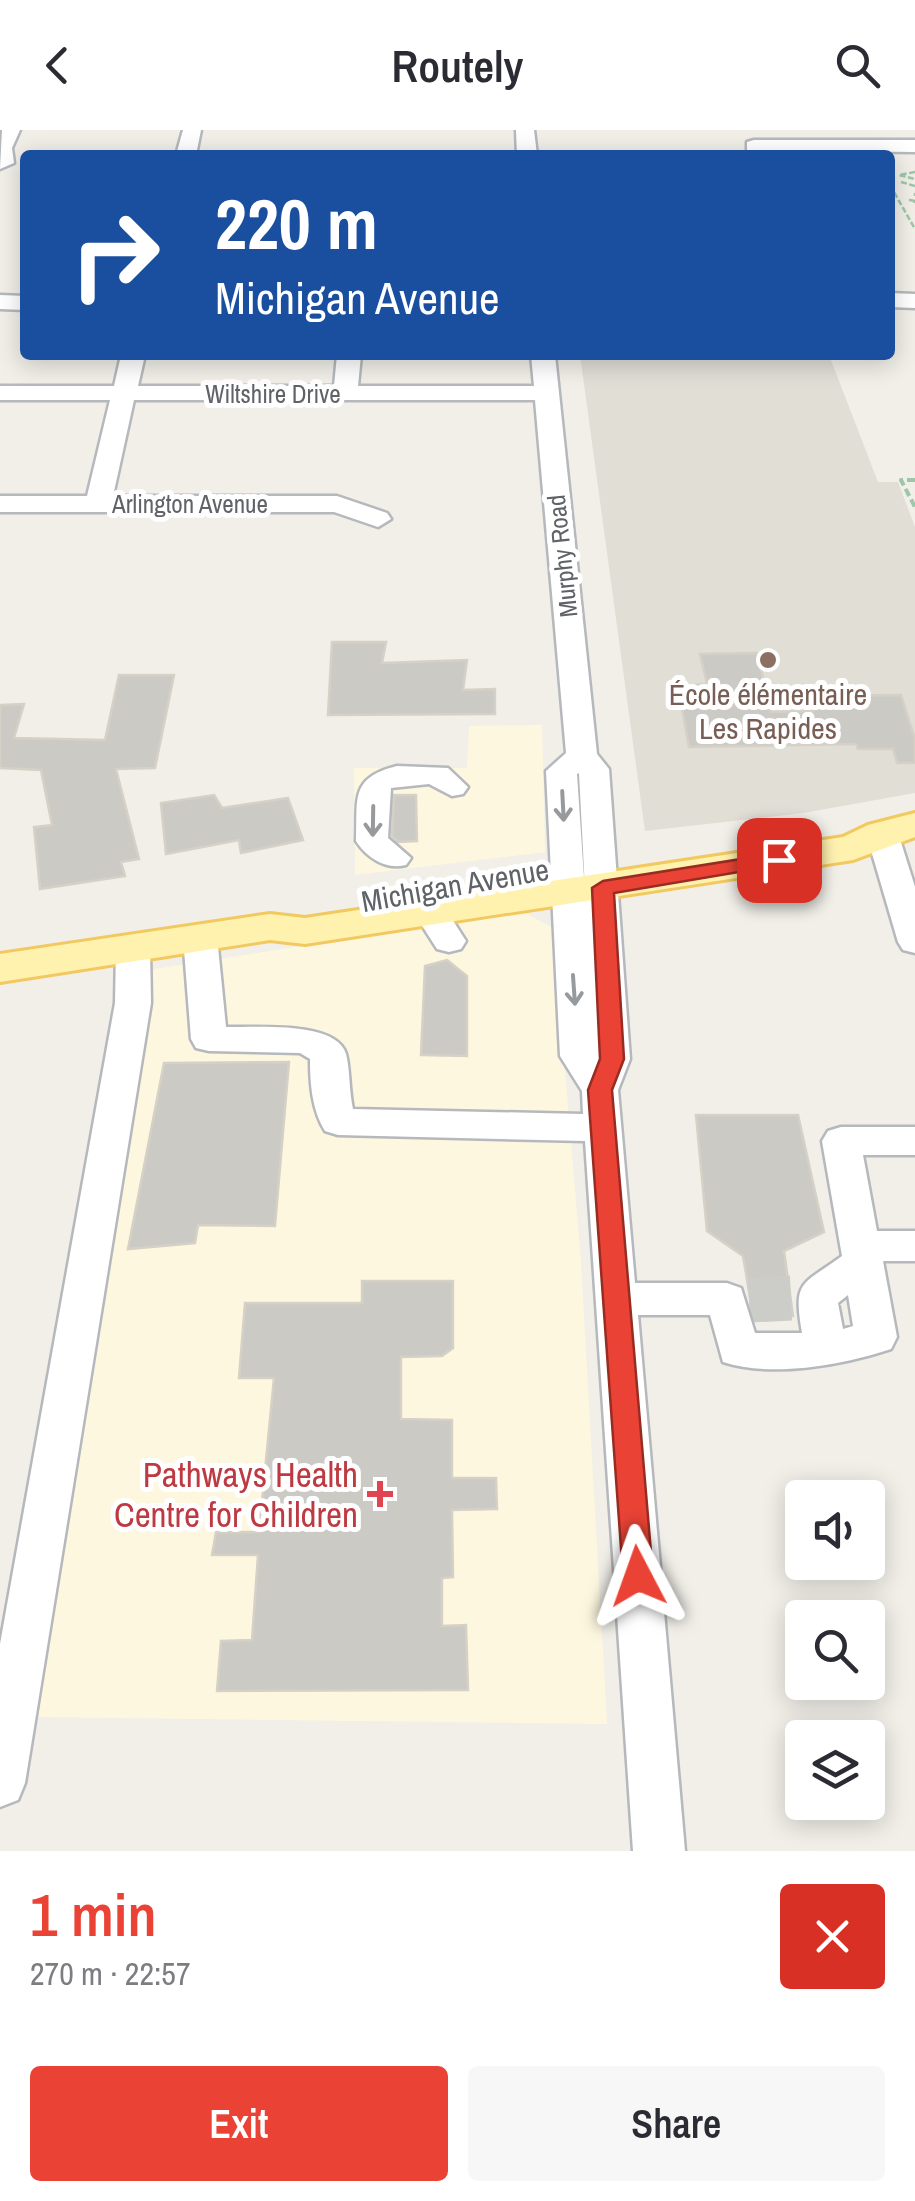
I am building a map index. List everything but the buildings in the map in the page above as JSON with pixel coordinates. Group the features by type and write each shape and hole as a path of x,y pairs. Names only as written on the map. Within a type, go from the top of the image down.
{"main road":[{"name":"Michigan Avenue","path":"270,926 294,912 854,848 898,829"},
{"name":"Michigan Avenue","path":"0,968 270,926 305,932 440,927 585,877"}],"street":[{"path":"0,163 4,163 2,148 11,130"},
{"path":"753,144 915,146"},
{"path":"98,504 132,360"},
{"path":"345,394 348,360"},
{"name":"Murphy Road","path":"543,360 582,756 561,771 585,877 578,1056 602,1109 659,1851"},
{"name":"Wiltshire Drive","path":"0,393 546,394"},
{"name":"Arlington Avenue","path":"0,504 337,504 378,520"},
{"path":"396,858 372,841 374,791 378,782 397,775 437,776 452,786"},
{"path":"898,829 915,942"},
{"path":"200,938 208,1039 307,1042 328,1054 328,1082 338,1122 602,1109"},
{"path":"0,1783 133,1003 133,948"},
{"path":"616,1299 738,1300 738,1350 826,1350 876,1337 842,1141 915,1141"},
{"path":"826,1350 804,1298 861,1254 915,1246"}],"path":[{"path":"915,172 899,175 915,179"},
{"path":"901,182 915,186"},
{"path":"895,193 915,229"},
{"path":"915,480 902,480 915,507"}],"shaded area":[{"name":"École élémentaire Les Rapides","path":"581,360 831,360 878,482 898,482 915,527 915,793 803,813 645,831"},
{"path":"542,725 545,852 355,875 354,768 467,768 469,726"},
{"path":"523,912 553,928 581,1263 607,1724 38,1717 154,969"}],"tunnel":[{"path":"749,1300 791,1298"}],"place":[{"name":"École élémentaire Les Rapides","path":"768,660"},
{"name":"Pathways Health Centre for Children","path":"380,1494"}],"route":[{"path":"638,1576 600,1090 612,1059 603,888 779,860"}]}
